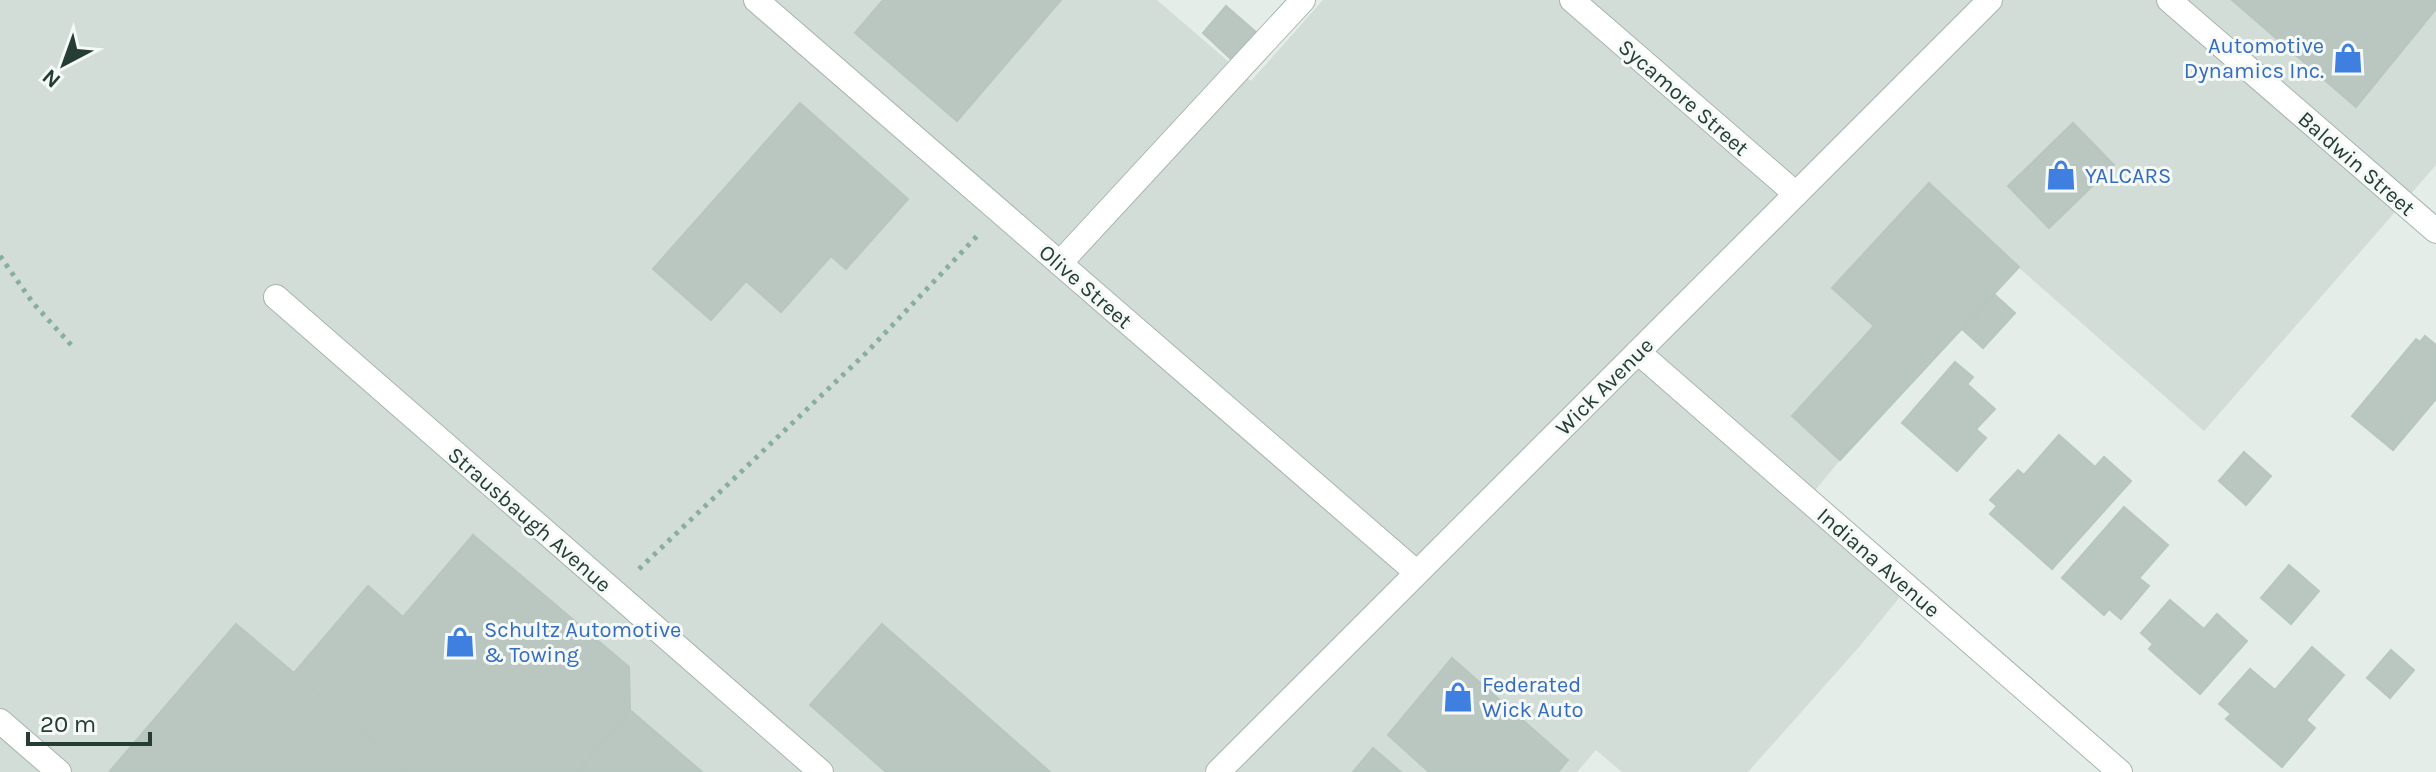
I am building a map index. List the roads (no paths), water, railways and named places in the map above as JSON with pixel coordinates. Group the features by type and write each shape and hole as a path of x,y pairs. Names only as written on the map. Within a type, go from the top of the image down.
{"street":[{"name":"Olive Street","path":"756,0 1416,572"},
{"path":"1060,263 1303,0"},
{"name":"Sycamore Street","path":"1572,0 1796,194"},
{"name":"Wick Avenue","path":"1218,772 1990,0"},
{"name":"Baldwin Street","path":"2169,0 2436,231"},
{"name":"Strausbaugh Avenue","path":"276,297 821,772"},
{"name":"Indiana Avenue","path":"1638,352 2120,772"},
{"path":"0,721 59,772"}],"place":[{"name":"Automotive Dynamics Inc.","path":"2348,58"},
{"name":"YALCARS","path":"2061,175"},
{"name":"Schultz Automotive & Towing","path":"460,642"},
{"name":"Federated Wick Auto","path":"1458,697"}]}
